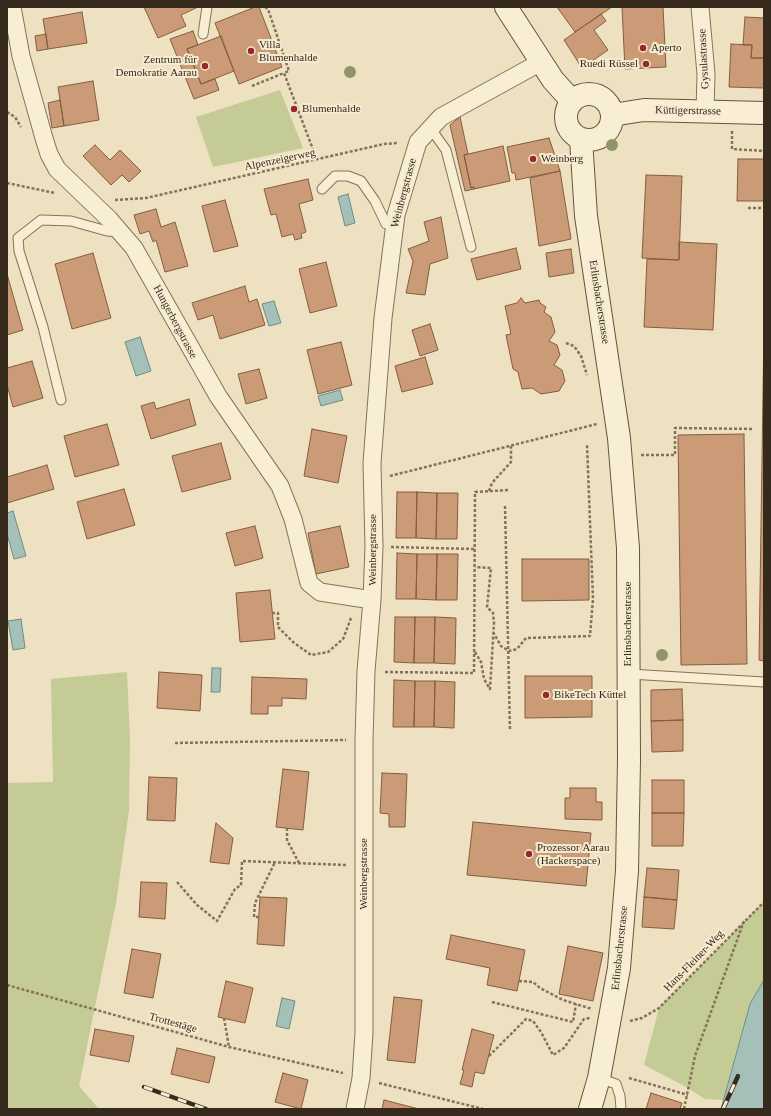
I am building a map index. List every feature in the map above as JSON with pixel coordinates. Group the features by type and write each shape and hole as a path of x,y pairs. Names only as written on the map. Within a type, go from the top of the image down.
{"main road":[{"path":"506,7 552,80 572,101"},
{"path":"586,94 600,97 606,102 612,115 608,130 603,136 596,139 581,139 569,130 566,122 566,114 572,101 586,94"},
{"name":"Küttigerstrasse","path":"612,115 644,110 764,113"},
{"name":"Erlinsbacherstrasse","path":"581,139 586,216 616,419 628,548 628,871 619,968 619,1019 590,1109"}],"street":[{"name":"Hungerbergstrasse","path":"12,7 21,56 49,154 57,169 134,248 192,354 218,396 280,486 293,519 309,583 320,592 339,596 365,598"},
{"name":"Gysulastrasse","path":"700,7 706,74 705,112"},
{"name":"Weinbergstrasse","path":"355,1109 361,1078 364,1033 365,598 374,546 372,463 383,318 394,224 418,142 441,117 541,62"}],"lane":[{"path":"203,34 207,7"},
{"path":"431,129 446,150 471,248"},
{"path":"322,188 335,176 348,176 360,180 375,201 386,224 394,224"},
{"path":"61,400 43,327 19,251 18,238 41,220 71,221 107,231 121,233"},
{"path":"628,674 764,682"},
{"path":"599,1078 616,1084 620,1096 621,1109"}],"path":[{"path":"252,86 289,71 268,9 265,7"},
{"path":"284,73 317,160"},
{"path":"733,130 732,149 764,150"},
{"name":"Alpenzeigerweg","path":"146,198 384,144 418,142"},
{"path":"7,183 61,194"},
{"path":"748,208 764,208"},
{"path":"566,343 574,346 581,356 588,379"},
{"path":"372,481 616,419"},
{"path":"620,455 675,455 675,428 754,429"},
{"path":"493,632 501,646 509,651 517,649 526,638 590,636 593,599 587,444"},
{"path":"489,491 492,482 511,462 511,446"},
{"path":"366,672 474,673 475,492 509,490"},
{"path":"505,506 510,731"},
{"path":"374,546 475,549"},
{"path":"475,567 491,568 487,607 493,613 490,688 484,679 481,662 475,652"},
{"path":"272,613 278,612 278,627 293,642 311,655 328,652 343,638 365,598"},
{"path":"175,743 364,740"},
{"path":"287,828 287,840 299,863"},
{"path":"177,882 197,905 217,921 235,889 241,885 242,861 365,866"},
{"path":"259,918 254,917 255,903 275,862"},
{"name":"Hans-Fleiner-Weg","path":"489,1056 526,1020 533,1021 541,1032 552,1055 564,1048 584,1019 597,1016 619,1019 642,1018 659,1008 764,902"},
{"path":"684,1109 695,1056 745,920"},
{"path":"519,981 533,982 540,988 563,1000 598,1010 619,1019"},
{"name":"Trottestäge","path":"7,985 229,1047 337,1072"},
{"path":"492,1002 572,1022 576,1004"},
{"path":"224,1018 229,1047"},
{"path":"626,1077 688,1095"},
{"path":"361,1078 483,1109"}],"green space":[{"path":"280,90 303,148 213,167 196,117"},
{"path":"127,672 130,739 129,810 116,903 79,1086 99,1109 7,1109 7,783 53,782 51,679"},
{"path":"764,902 764,980 750,1004 723,1100 705,1099 688,1088 644,1065 659,1008"}],"water":[{"path":"348,194 355,223 345,226 338,197"},
{"path":"274,301 281,323 269,326 262,304"},
{"path":"140,337 151,371 136,376 125,342"},
{"path":"340,390 343,400 321,406 318,396"},
{"path":"13,511 26,556 14,559 7,534 7,513"},
{"path":"21,619 25,648 13,650 8,621"},
{"path":"212,668 221,668 220,692 211,692"},
{"path":"764,980 764,1109 721,1109 750,1004"},
{"path":"282,998 295,1001 289,1029 276,1026"}],"building":[{"path":"144,7 198,7 181,15 186,26 158,38"},
{"name":"Villa Blumenhalde","path":"255,7 259,7 282,67 239,84 215,23"},
{"path":"557,7 612,7 575,32"},
{"path":"622,7 663,7 666,67 625,69"},
{"path":"82,12 87,43 48,49 43,19"},
{"path":"601,14 606,21 594,30 608,50 582,68 564,40"},
{"path":"745,17 764,18 764,58 751,58 752,45 743,45"},
{"path":"193,31 198,45 187,49 201,84 215,79 219,90 194,99 170,39"},
{"path":"46,34 48,49 37,51 35,36"},
{"path":"221,36 234,71 201,84 187,49"},
{"path":"731,44 752,45 751,58 764,58 764,88 729,87"},
{"path":"93,81 99,120 64,126 58,87"},
{"path":"60,100 64,126 52,128 48,103"},
{"path":"460,117 468,154 464,155 471,188 474,187 474,189 465,191 450,125"},
{"name":"Weinberg","path":"549,138 560,171 516,180 515,173 512,173 507,147"},
{"path":"95,145 110,160 120,150 141,171 129,182 122,175 111,185 83,156"},
{"path":"503,146 510,181 474,189 474,187 471,188 464,155"},
{"path":"738,159 764,159 764,201 737,201"},
{"path":"560,171 571,239 539,246 530,178"},
{"path":"646,175 682,176 679,260 642,258"},
{"path":"308,179 313,200 299,204 306,232 301,234 302,238 295,240 293,234 282,237 276,214 271,215 264,189"},
{"path":"225,200 238,246 214,252 202,206"},
{"path":"156,209 161,227 175,222 188,266 165,272 156,240 153,242 149,231 140,234 134,215"},
{"path":"441,217 448,258 430,264 425,295 406,293 413,261 408,249 429,241 424,222"},
{"path":"679,242 717,244 713,330 644,327 647,259 679,260"},
{"path":"516,248 521,269 477,280 471,259"},
{"path":"571,249 574,273 549,277 546,253"},
{"path":"93,253 111,318 72,329 55,264"},
{"path":"326,262 337,306 310,313 299,269"},
{"path":"7,274 23,330 7,335"},
{"path":"245,286 249,302 257,299 265,325 220,339 213,315 198,320 192,303"},
{"path":"521,298 525,303 539,300 540,303 546,307 544,312 551,317 555,332 549,341 557,345 560,355 554,365 562,370 565,381 559,391 541,394 532,388 522,389 518,372 513,369 506,335 511,334 505,306 517,303"},
{"path":"430,324 438,350 420,356 412,330"},
{"path":"764,327 764,661 759,660"},
{"path":"341,342 352,385 318,394 307,350"},
{"path":"425,357 433,384 402,392 395,366"},
{"path":"32,361 43,398 13,407 7,385 7,368"},
{"path":"259,369 267,398 246,404 238,374"},
{"path":"189,399 196,425 151,439 141,406 154,402 156,409"},
{"path":"107,424 119,465 75,477 64,436"},
{"path":"312,429 347,436 338,483 304,476"},
{"path":"744,434 747,664 681,665 678,435"},
{"path":"221,443 231,479 182,492 172,456"},
{"path":"47,465 54,489 7,503 7,477"},
{"path":"124,489 135,525 87,539 77,502"},
{"path":"397,492 417,492 416,538 396,538"},
{"path":"417,492 437,493 436,539 416,538"},
{"path":"437,493 458,493 457,539 436,539"},
{"path":"255,526 263,558 235,566 226,533"},
{"path":"340,526 349,567 316,574 308,533"},
{"path":"397,553 417,554 416,599 396,599"},
{"path":"417,554 437,554 436,600 416,599"},
{"path":"437,554 458,554 457,600 436,600"},
{"path":"522,559 589,559 589,600 522,601"},
{"path":"270,590 275,639 240,642 236,593"},
{"path":"395,617 415,617 414,663 394,662"},
{"path":"415,617 435,617 434,663 414,663"},
{"path":"435,617 456,618 455,664 434,663"},
{"path":"159,672 202,675 200,711 157,708"},
{"path":"525,676 592,676 592,717 525,718"},
{"path":"252,677 307,679 306,699 282,698 282,706 268,706 268,714 251,714"},
{"path":"394,680 415,681 414,727 393,727"},
{"path":"415,681 435,681 434,727 414,727"},
{"path":"435,681 455,682 454,728 434,727"},
{"path":"682,689 683,720 651,721 651,690"},
{"path":"683,720 683,751 652,752 651,721"},
{"path":"283,769 309,772 303,830 276,827"},
{"path":"382,773 407,774 405,827 389,827 389,814 380,813"},
{"path":"149,777 177,778 175,821 147,820"},
{"path":"652,780 684,780 684,813 652,813"},
{"path":"570,788 596,788 596,802 602,802 602,820 565,819 565,798 570,798"},
{"path":"652,813 684,813 683,846 652,846"},
{"name":"Prozessor Aarau (Hackerspace)","path":"473,822 591,833 586,886 467,875"},
{"path":"216,823 233,838 229,864 210,862"},
{"path":"647,868 679,870 677,900 644,897"},
{"path":"141,882 167,883 165,919 139,917"},
{"path":"260,897 287,898 284,946 257,944"},
{"path":"644,897 677,900 674,929 642,927"},
{"path":"451,935 525,950 517,991 487,985 490,968 446,959"},
{"path":"568,946 603,953 593,1001 559,994"},
{"path":"132,949 161,954 153,998 124,993"},
{"path":"226,981 253,988 245,1023 218,1017"},
{"path":"394,997 422,1000 415,1063 387,1060"},
{"path":"95,1029 134,1036 129,1062 90,1055"},
{"path":"472,1029 494,1035 484,1074 475,1072 472,1087 460,1084"},
{"path":"177,1048 215,1057 209,1083 171,1074"},
{"path":"283,1073 308,1080 301,1109 275,1102"},
{"path":"651,1093 682,1103 680,1109 646,1109"},
{"path":"384,1100 419,1109 382,1109"}],"railway":[{"path":"723,1109 738,1076"},
{"path":"144,1087 206,1109"}],"place":[{"name":"Aperto","path":"643,48"},
{"name":"Villa Blumenhalde","path":"251,51"},
{"name":"Ruedi Rüssel","path":"646,64"},
{"name":"Zentrum für Demokratie Aarau","path":"205,66"},
{"name":"Blumenhalde","path":"294,109"},
{"name":"Weinberg","path":"533,159"},
{"name":"BikeTech Küttel","path":"546,695"},
{"name":"Prozessor Aarau (Hackerspace)","path":"529,854"}]}
